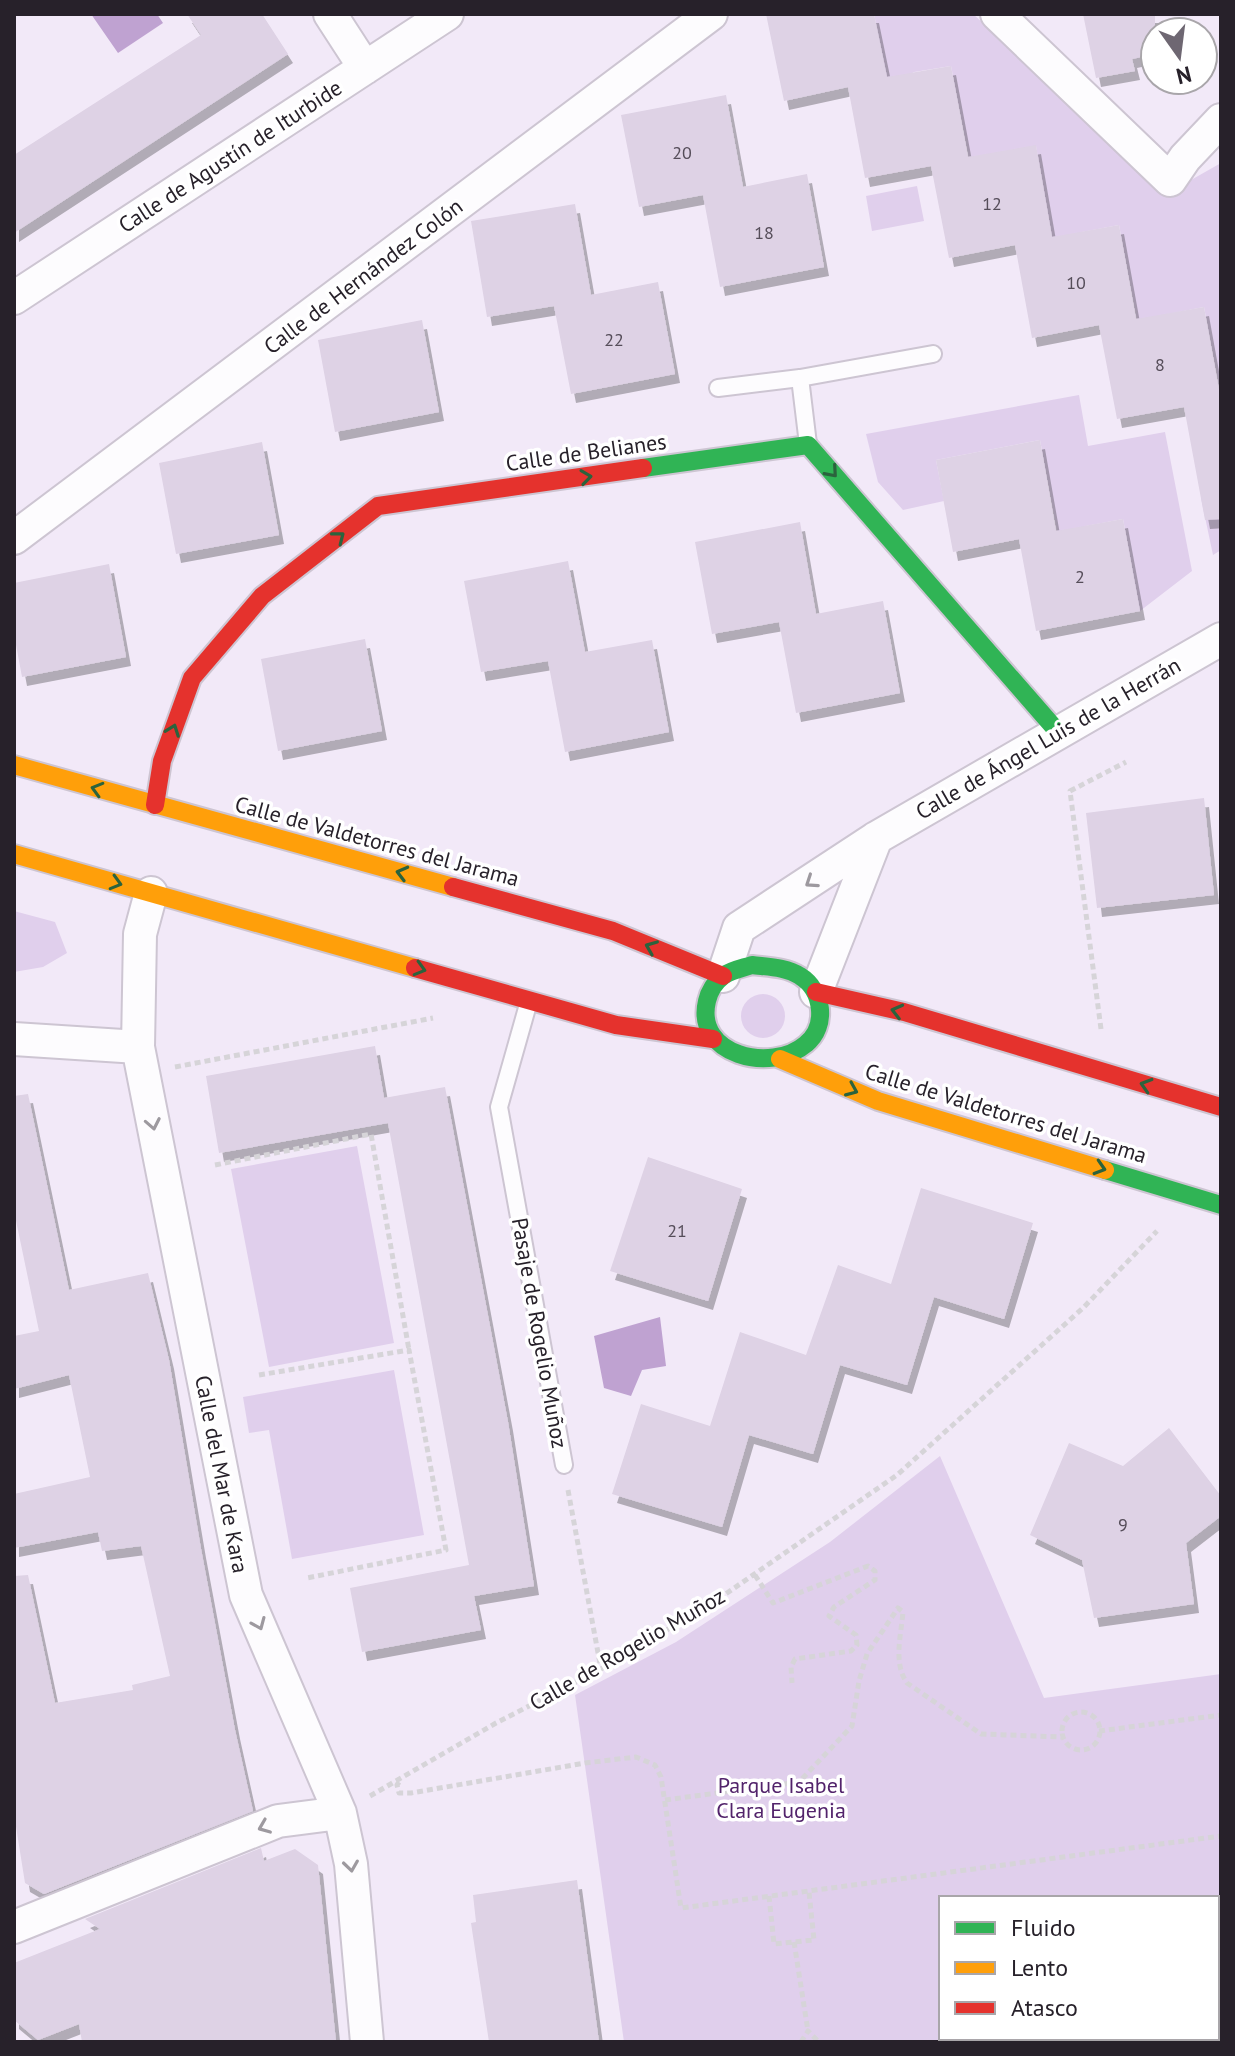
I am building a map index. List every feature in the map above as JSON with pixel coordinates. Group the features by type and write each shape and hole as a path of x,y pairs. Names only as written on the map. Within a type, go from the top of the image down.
{"street":[{"path":"330,14 365,68"},
{"name":"Calle de Agustín de Iturbide","path":"14,298 447,14"},
{"name":"Calle de Hernández Colón","path":"14,538 711,14"},
{"path":"997,14 1170,180 1185,158 1221,120"},
{"path":"808,445 1058,732"},
{"name":"Calle de Belianes","path":"155,805 162,761 192,678 262,596 378,506 808,445"},
{"name":"Calle de Ángel Luis de la Herrán","path":"723,976 739,928 876,838 1221,639"},
{"name":"Calle de Valdetorres del Jarama","path":"14,765 613,931 723,976"},
{"path":"816,992 876,838"},
{"path":"14,854 616,1025 713,1039 731,1051 757,1060 780,1059 801,1050 816,1036 822,1015 816,992 802,977 778,968 752,965 723,976 711,989 705,1003 704,1019 713,1039"},
{"name":"Calle del Mar de Kara","path":"151,893 140,934 138,1047 246,1595 340,1813 351,1864 367,2042"},
{"path":"816,992 904,1012 1221,1107"},
{"path":"14,1039 138,1047"},
{"name":"Calle de Valdetorres del Jarama","path":"780,1059 878,1101 1221,1205"},
{"path":"15,1921 278,1821 340,1813"}],"lane":[{"path":"718,388 800,378 933,354"},
{"path":"800,378 808,445"},
{"name":"Pasaje de Rogelio Muñoz","path":"530,999 499,1107 564,1465"}],"path":[{"path":"1091,1068 1102,1024 1070,791 1126,762"},
{"path":"170,1068 437,1018"},
{"path":"215,1165 371,1134 446,1550 307,1578"},
{"name":"Calle de Rogelio Muñoz","path":"340,1813 496,1723 601,1669 755,1575 897,1475 1083,1308 1157,1231"},
{"path":"259,1375 409,1350"},
{"name":"Pasaje de Rogelio Muñoz","path":"564,1465 601,1669"},
{"path":"755,1575 773,1603 868,1566 875,1571 875,1580 830,1611 829,1616 856,1635 857,1645 851,1651 795,1659 791,1667 792,1683"},
{"path":"665,1800 799,1782 852,1726 867,1654 898,1608 903,1612 899,1660 901,1674 907,1683 981,1734 1063,1737"},
{"path":"1077,1712 1094,1717 1099,1731 1094,1745 1083,1750 1071,1747 1063,1737 1063,1725 1077,1712"},
{"path":"1099,1731 1221,1715"},
{"path":"403,1777 397,1785 399,1793 636,1757 655,1765 661,1777 681,1908 1221,1836"},
{"path":"769,1896 774,1944 814,1940 809,1892"},
{"path":"794,1942 808,2031 819,2042"},
{"path":"801,2042 808,2031"}],"green space":[{"path":"874,14 973,14 1168,193 1221,163 1221,396 1204,307 1137,320 1119,225 1082,232 1054,248 1036,146 971,169 951,66 914,72 889,88"},
{"path":"917,186 924,221 872,231 866,196"},
{"path":"1079,395 1088,446 1165,432 1192,571 1140,611 1123,519 1086,526 1059,542 1040,440 936,460 944,501 903,510 878,482 866,434"},
{"path":"1221,494 1221,550 1213,555 1201,498"},
{"path":"14,911 55,922 67,953 43,967 14,972"},
{"path":"763,994 778,1001 785,1016 778,1031 763,1038 748,1031 741,1016 748,1001"},
{"path":"357,1146 394,1343 269,1367 231,1169"},
{"path":"394,1370 424,1535 292,1559 269,1430 249,1433 243,1397"},
{"name":"Parque Isabel Clara Eugenia","path":"940,1456 1044,1698 1221,1674 1221,2040 624,2042 575,1695 676,1642 830,1542"}],"shaded area":[{"path":"91,14 157,14 163,23 118,53"},
{"path":"660,1317 666,1366 642,1370 631,1396 604,1388 594,1336"}],"building":[{"path":"187,14 262,14 288,54 14,233 14,155 201,35"},
{"path":"766,14 874,14 887,77 951,66 968,157 1036,145 1052,237 1119,225 1136,319 1204,307 1221,401 1221,519 1205,520 1184,407 1117,419 1099,325 1032,338 1015,245 949,258 931,166 865,178 848,87 784,101"},
{"path":"1083,14 1155,14 1139,16 1139,57 1132,59 1135,71 1096,78"},
{"path":"726,95 743,187 807,174 824,267 720,287 703,195 639,207 621,115"},
{"path":"575,204 591,295 658,282 675,374 571,394 554,306 487,317 471,221"},
{"path":"422,320 439,412 335,432 318,340"},
{"path":"1040,440 1056,531 1123,519 1140,611 1036,631 1019,539 953,552 936,460"},
{"path":"262,442 279,535 176,554 159,463"},
{"path":"800,522 816,614 883,601 900,693 796,713 779,622 712,634 695,542"},
{"path":"568,561 585,652 652,640 669,732 565,752 548,661 481,672 464,581"},
{"path":"109,564 126,657 22,677 14,634 14,583"},
{"path":"365,639 382,731 278,751 261,659"},
{"path":"1204,798 1214,895 1097,908 1086,813"},
{"path":"375,1046 384,1098 445,1087 508,1422 534,1586 474,1596 481,1630 362,1652 350,1588 469,1565 388,1123 219,1153 206,1076"},
{"path":"28,1094 69,1290 148,1273 169,1360 201,1549 253,1811 44,1894 25,1883 14,1814 14,1576 28,1575 55,1703 133,1690 132,1685 170,1676 141,1546 102,1551 98,1532 14,1548 14,1494 90,1477 69,1375 14,1389 14,1336 39,1331 14,1211 14,1096"},
{"path":"648,1157 742,1189 708,1301 610,1271"},
{"path":"921,1188 1033,1223 1004,1319 934,1297 907,1385 840,1365 813,1454 749,1435 722,1527 612,1494 641,1404 710,1426 740,1332 806,1355 838,1265 891,1284"},
{"path":"1169,1428 1221,1496 1221,1516 1186,1543 1194,1604 1094,1618 1082,1560 1030,1535 1069,1443 1123,1466"},
{"path":"261,1848 264,1861 295,1849 318,1865 336,2042 82,2042 79,2024 38,2040 14,2020 14,1963 100,1929 85,1919"},
{"path":"577,1880 599,2042 489,2042 471,1923 476,1922 473,1895"}],"traffic: fast":[{"path":"643,468 808,445 1058,732"},
{"path":"752,965 795,973 808,982 818,999 818,1028 806,1044 791,1053 774,1058 738,1054 712,1035 706,1020 711,991 726,974 752,965"},
{"path":"1105,1170 1221,1205"}],"traffic: slow":[{"path":"14,765 453,887"},
{"path":"14,854 415,968"},
{"path":"780,1059 878,1101 1105,1170"}],"traffic: jam":[{"path":"155,805 162,761 192,678 262,596 378,506 643,468"},
{"path":"453,887 613,931 723,976"},
{"path":"415,968 616,1025 713,1039"},
{"path":"816,992 904,1012 1221,1107"}]}
